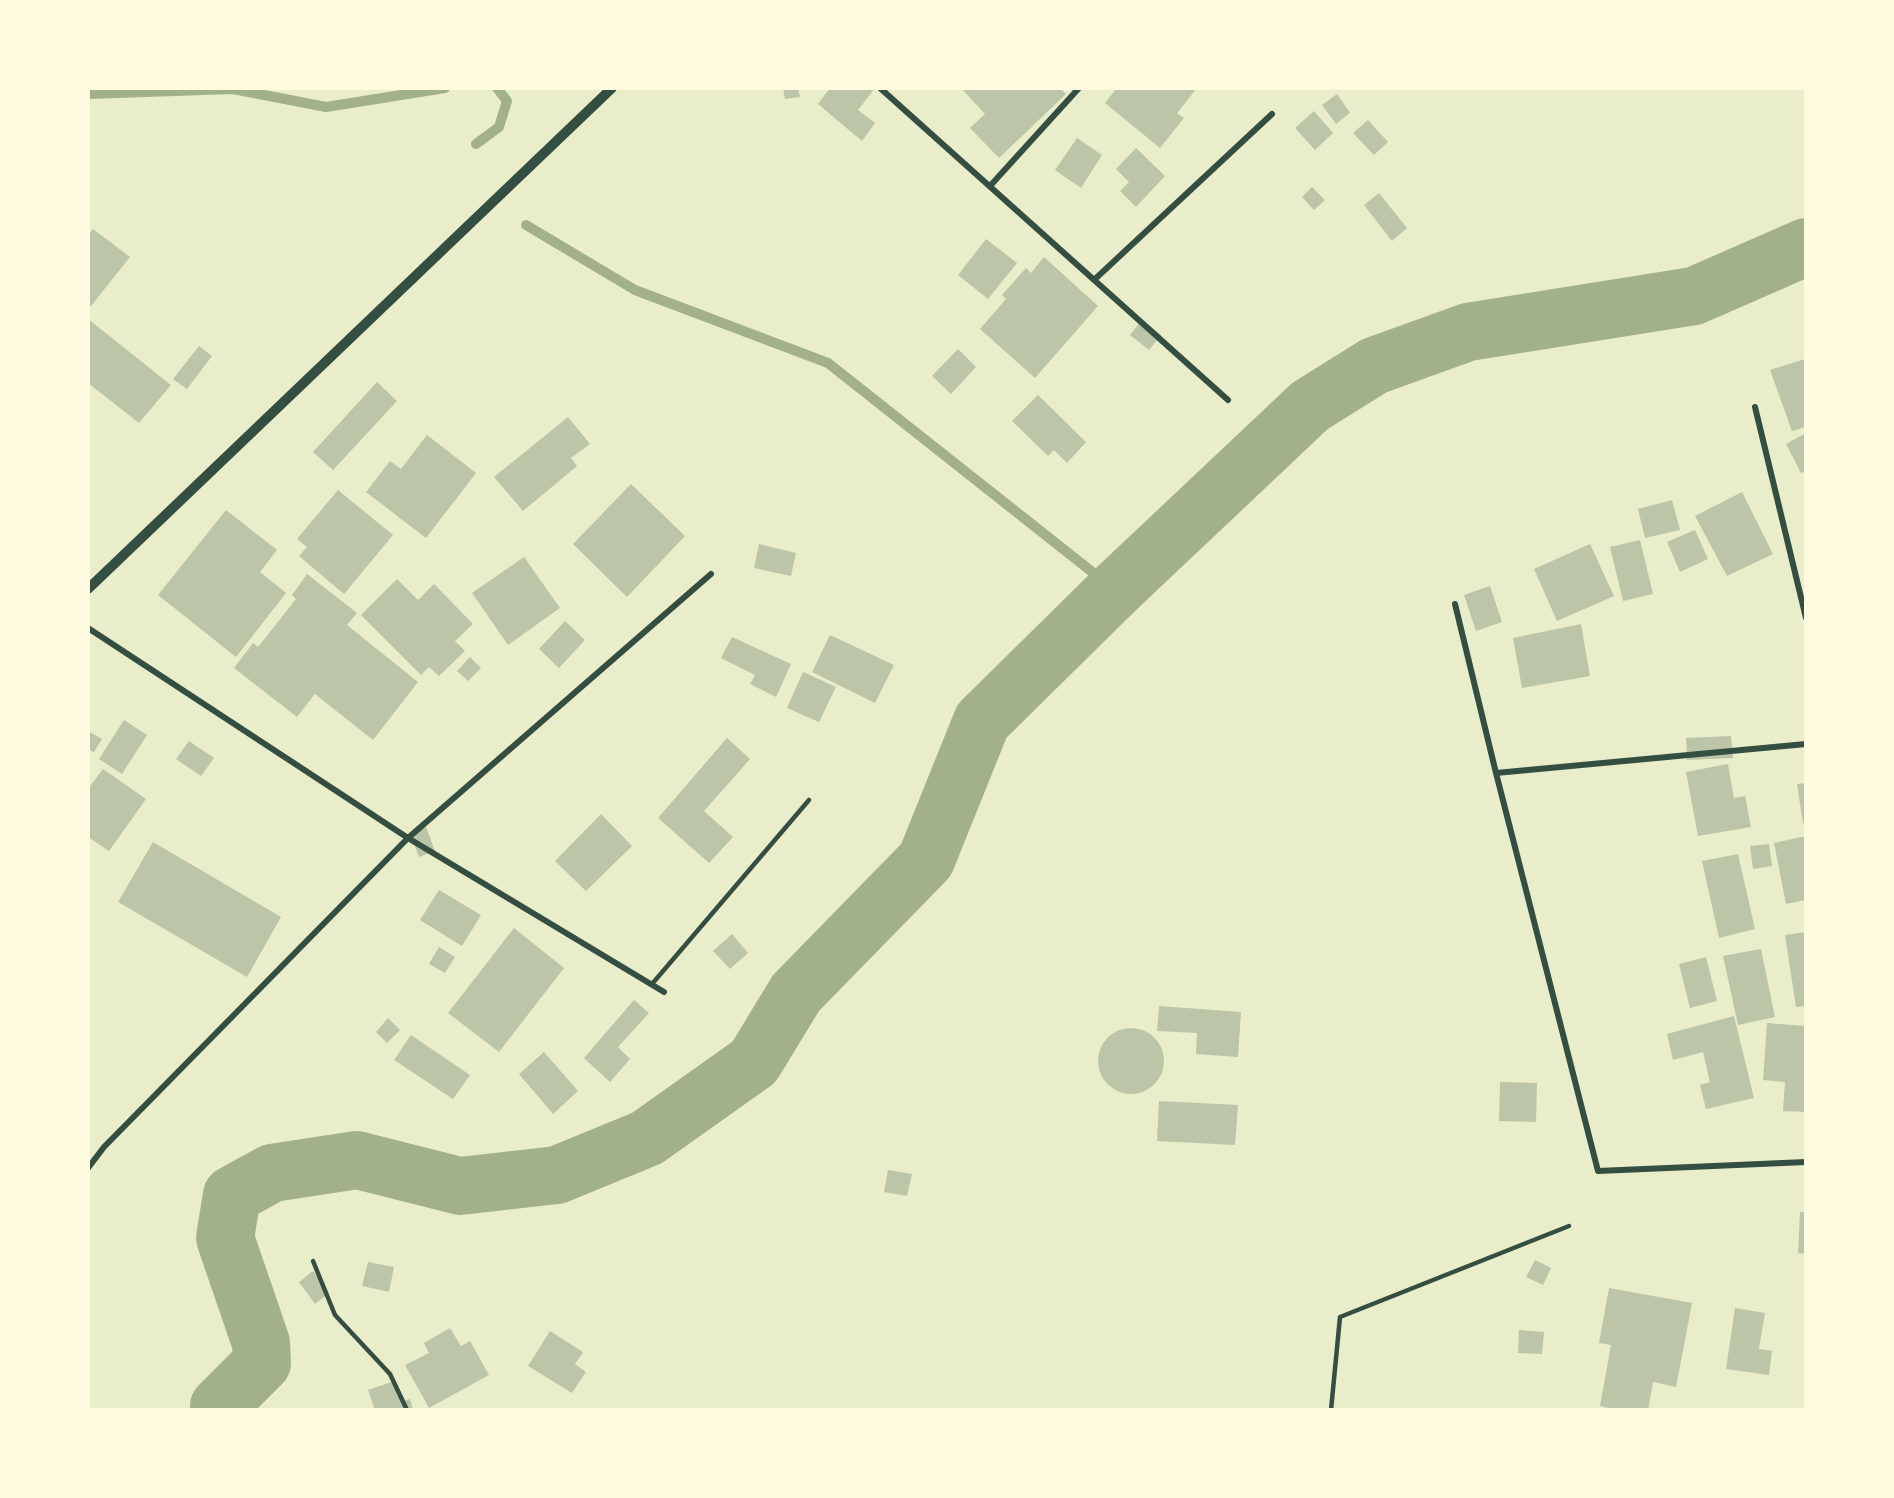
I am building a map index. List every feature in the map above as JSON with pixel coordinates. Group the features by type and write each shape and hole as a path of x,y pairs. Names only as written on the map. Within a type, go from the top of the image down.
{"street":[{"path":"88,589 612,88"},
{"path":"880,88 1228,400"},
{"path":"990,186 1079,88"},
{"path":"1094,280 1272,114"},
{"path":"1755,407 1806,618"},
{"path":"88,1168 104,1147 408,838 711,574"},
{"path":"1455,604 1598,1171 1806,1162"},
{"path":"88,628 408,838 664,992"},
{"path":"1496,773 1806,744"}],"lane":[{"path":"652,984 809,800"},
{"path":"1331,1410 1340,1317 1569,1226"},
{"path":"313,1261 335,1315 390,1374 406,1410"}],"building":[{"path":"783,88 798,88 800,97 785,99"},
{"path":"830,88 875,88 858,110 875,123 862,141 818,104"},
{"path":"961,88 1060,88 1066,94 999,158 970,128 985,114"},
{"path":"1117,88 1197,88 1177,113 1184,118 1160,148 1105,103"},
{"path":"1337,94 1350,113 1336,124 1322,105"},
{"path":"1314,111 1333,133 1315,150 1295,128"},
{"path":"1368,120 1388,142 1374,155 1353,133"},
{"path":"1077,138 1102,155 1081,188 1055,170"},
{"path":"1136,148 1165,176 1136,207 1120,191 1129,182 1116,169"},
{"path":"1312,187 1325,200 1314,210 1302,197"},
{"path":"1379,193 1407,228 1392,241 1364,205"},
{"path":"93,229 130,257 91,306 88,304 88,235"},
{"path":"986,239 1017,263 988,299 958,275"},
{"path":"1044,257 1098,306 1035,378 980,329 1006,299 1002,295 1026,268 1031,273"},
{"path":"88,319 171,385 139,423 88,383"},
{"path":"1142,320 1161,335 1149,350 1130,335"},
{"path":"199,346 212,356 187,389 173,379"},
{"path":"958,349 976,367 951,394 932,376"},
{"path":"1805,359 1806,427 1792,431 1770,370"},
{"path":"377,382 397,401 333,470 313,452"},
{"path":"1038,395 1086,442 1067,463 1054,450 1048,456 1012,421"},
{"path":"568,417 590,444 571,458 577,466 523,511 494,477"},
{"path":"1806,433 1806,471 1801,473 1786,444"},
{"path":"427,435 476,473 426,538 366,492 390,461 401,469"},
{"path":"631,484 685,536 627,597 573,544"},
{"path":"338,490 393,535 344,594 299,556 307,547 297,539"},
{"path":"1742,492 1773,554 1727,576 1695,516"},
{"path":"1672,500 1680,530 1645,538 1638,509"},
{"path":"226,510 277,550 260,572 286,593 236,657 158,595"},
{"path":"1695,530 1708,559 1680,572 1667,542"},
{"path":"1640,540 1653,594 1623,601 1610,547"},
{"path":"759,544 796,553 791,576 754,568"},
{"path":"1590,544 1614,596 1557,621 1534,569"},
{"path":"524,557 560,608 508,645 472,593"},
{"path":"307,574 357,613 347,625 418,682 373,740 315,694 297,717 234,668 253,643 258,647 296,599 292,595"},
{"path":"397,579 418,600 434,584 473,624 455,641 465,651 439,676 429,667 421,675 361,615"},
{"path":"1490,586 1502,622 1476,631 1464,595"},
{"path":"565,621 585,640 559,668 539,649"},
{"path":"1581,624 1590,676 1522,688 1513,638"},
{"path":"830,635 894,665 875,703 812,672"},
{"path":"732,637 791,664 776,697 750,684 755,675 721,658"},
{"path":"470,657 481,668 468,681 457,671"},
{"path":"803,672 836,687 819,722 787,708"},
{"path":"124,720 147,735 122,774 99,759"},
{"path":"88,731 102,739 94,752 88,749"},
{"path":"1731,736 1733,758 1687,760 1686,738"},
{"path":"727,738 750,759 704,811 733,837 709,863 658,818"},
{"path":"189,741 214,758 201,776 176,759"},
{"path":"1728,764 1734,798 1745,796 1751,827 1698,836 1686,772"},
{"path":"103,769 146,799 109,851 88,837 88,789"},
{"path":"1806,783 1806,823 1803,824 1797,784"},
{"path":"601,814 632,846 586,891 555,861"},
{"path":"426,827 435,851 419,857 410,833"},
{"path":"1806,836 1806,900 1786,904 1774,843"},
{"path":"153,842 281,917 247,977 118,902"},
{"path":"1769,844 1772,866 1753,869 1750,846"},
{"path":"1738,854 1755,929 1719,938 1702,861"},
{"path":"439,890 481,915 462,946 420,920"},
{"path":"514,928 564,968 499,1052 448,1013"},
{"path":"1806,932 1806,1006 1796,1007 1785,935"},
{"path":"732,934 748,953 730,969 713,951"},
{"path":"439,947 455,957 445,973 429,964"},
{"path":"1761,949 1775,1017 1738,1025 1723,956"},
{"path":"1706,957 1717,1001 1690,1008 1679,964"},
{"path":"634,1000 649,1013 618,1047 630,1059 610,1082 584,1058"},
{"path":"1159,1006 1241,1012 1238,1057 1196,1054 1197,1033 1157,1031"},
{"path":"1734,1016 1754,1098 1706,1109 1700,1085 1710,1082 1703,1052 1673,1060 1667,1034"},
{"path":"388,1018 400,1030 387,1043 376,1032"},
{"path":"1767,1023 1806,1026 1806,1112 1783,1111 1785,1082 1763,1080"},
{"path":"1131,1028 1143,1031 1154,1038 1161,1049 1164,1061 1161,1073 1154,1084 1143,1091 1131,1094 1119,1091 1108,1084 1101,1073 1098,1061 1101,1049 1108,1038 1119,1031"},
{"path":"411,1035 470,1075 453,1099 394,1060"},
{"path":"544,1052 578,1091 553,1114 519,1074"},
{"path":"1500,1082 1537,1083 1536,1122 1499,1121"},
{"path":"1159,1101 1238,1105 1235,1145 1157,1141"},
{"path":"888,1170 912,1174 907,1196 884,1192"},
{"path":"1800,1212 1806,1212 1806,1254 1798,1253"},
{"path":"1535,1260 1551,1268 1543,1285 1526,1277"},
{"path":"368,1262 394,1267 389,1292 362,1286"},
{"path":"313,1271 329,1293 315,1304 299,1282"},
{"path":"1609,1288 1692,1303 1676,1387 1653,1382 1648,1410 1617,1410 1600,1406 1611,1345 1599,1343"},
{"path":"1735,1308 1765,1313 1759,1349 1772,1351 1769,1375 1726,1369"},
{"path":"450,1328 461,1346 470,1341 489,1375 429,1408 405,1365 429,1353 424,1343"},
{"path":"1519,1330 1544,1332 1542,1354 1518,1353"},
{"path":"550,1331 583,1352 575,1364 586,1372 572,1393 528,1366"},
{"path":"394,1381 401,1402 410,1399 413,1410 375,1410 368,1390"}],"waterway":[{"path":"88,94 233,89 326,107 445,88"},
{"path":"476,144 499,127 507,101 497,88"},
{"path":"526,225 635,290 828,363 1115,590"},
{"path":"219,1410 219,1406 262,1363 261,1343 225,1238 232,1195 272,1173 357,1160 460,1186 557,1175 647,1138 754,1062 796,993 926,860 982,721 1115,590 1310,406 1374,366 1468,332 1694,296 1806,247"}]}
